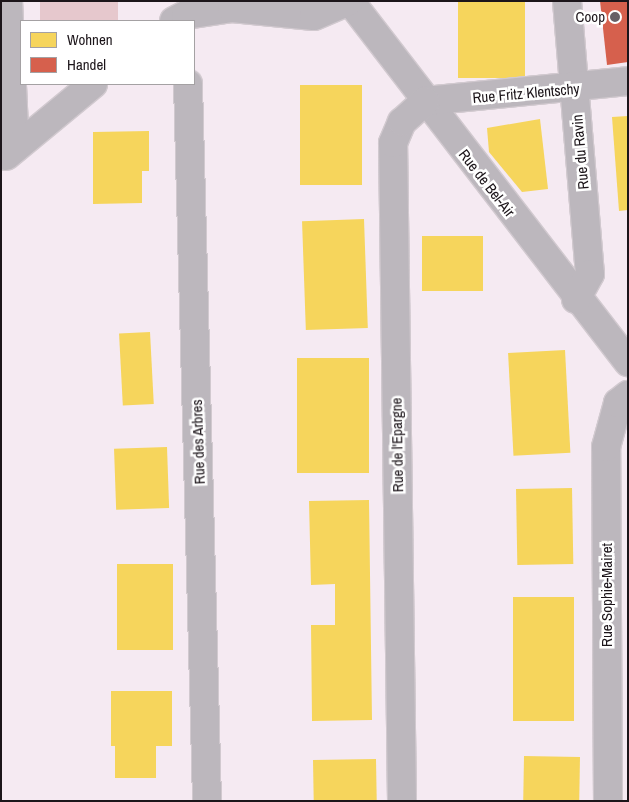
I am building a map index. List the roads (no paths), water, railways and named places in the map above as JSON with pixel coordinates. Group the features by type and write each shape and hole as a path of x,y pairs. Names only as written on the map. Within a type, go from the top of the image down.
{"street":[{"path":"8,1 4,34 8,154"},
{"path":"182,19 232,8 314,16 349,1"},
{"name":"Rue de Bel-Air","path":"349,1 576,299 628,362"},
{"name":"Rue du Ravin","path":"567,1 590,274 576,299"},
{"name":"Rue Fritz Klentschy","path":"425,102 575,89 628,81"},
{"path":"8,154 92,85"},
{"name":"Rue des Arbres","path":"188,85 207,801"},
{"name":"Rue de l'Epargne","path":"402,801 393,143 402,122 425,102"},
{"name":"Rue Sophie-Mairet","path":"608,801 606,447 618,404 628,395"}],"place":[{"name":"Coop","path":"615,17"}]}
